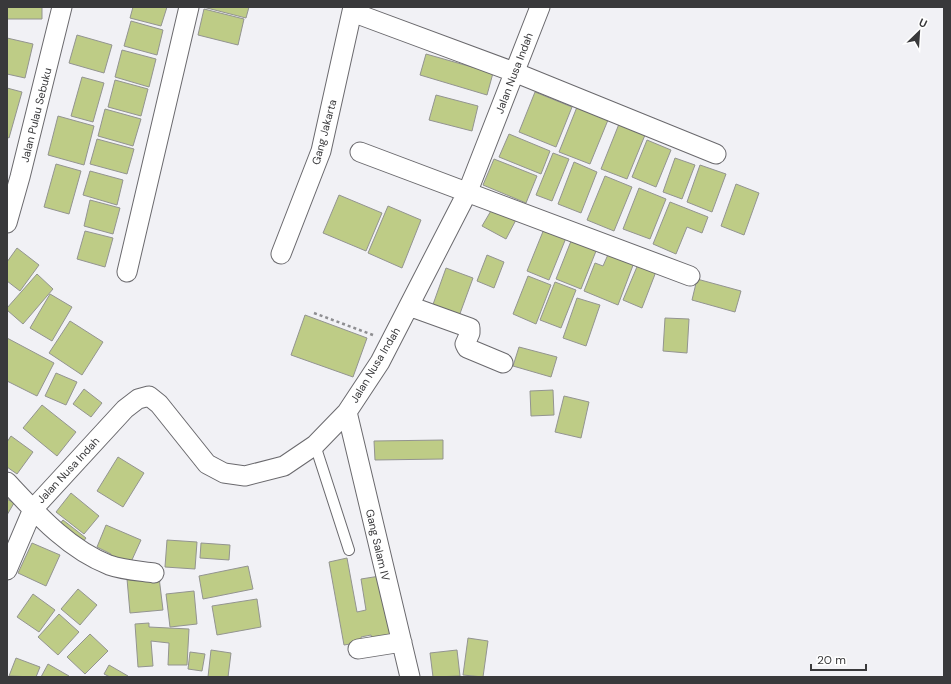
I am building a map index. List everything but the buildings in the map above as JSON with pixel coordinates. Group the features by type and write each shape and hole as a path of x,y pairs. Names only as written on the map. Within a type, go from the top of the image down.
{"street":[{"name":"Jalan Pulau Sebuku","path":"7,223 20,177 62,7"},
{"path":"127,272 189,7"},
{"name":"Jalan Nusa Indah","path":"7,570 33,509 125,409 138,399 149,396 159,404 208,464 224,473 245,476 284,466 315,444 347,412 380,362 468,191 540,7"},
{"path":"353,10 514,72 716,154"},
{"name":"Gang Jakarta","path":"281,254 321,151 353,10"},
{"path":"360,152 468,191 690,276"},
{"path":"409,306 470,328 470,333 465,344 467,348 503,363"},
{"name":"Gang Salam IV","path":"347,412 410,677"},
{"path":"7,482 63,538 81,551 110,565 154,573"},
{"path":"358,649 402,642"}],"lane":[{"path":"315,444 349,550"}],"path":[{"path":"314,313 390,341"}]}
